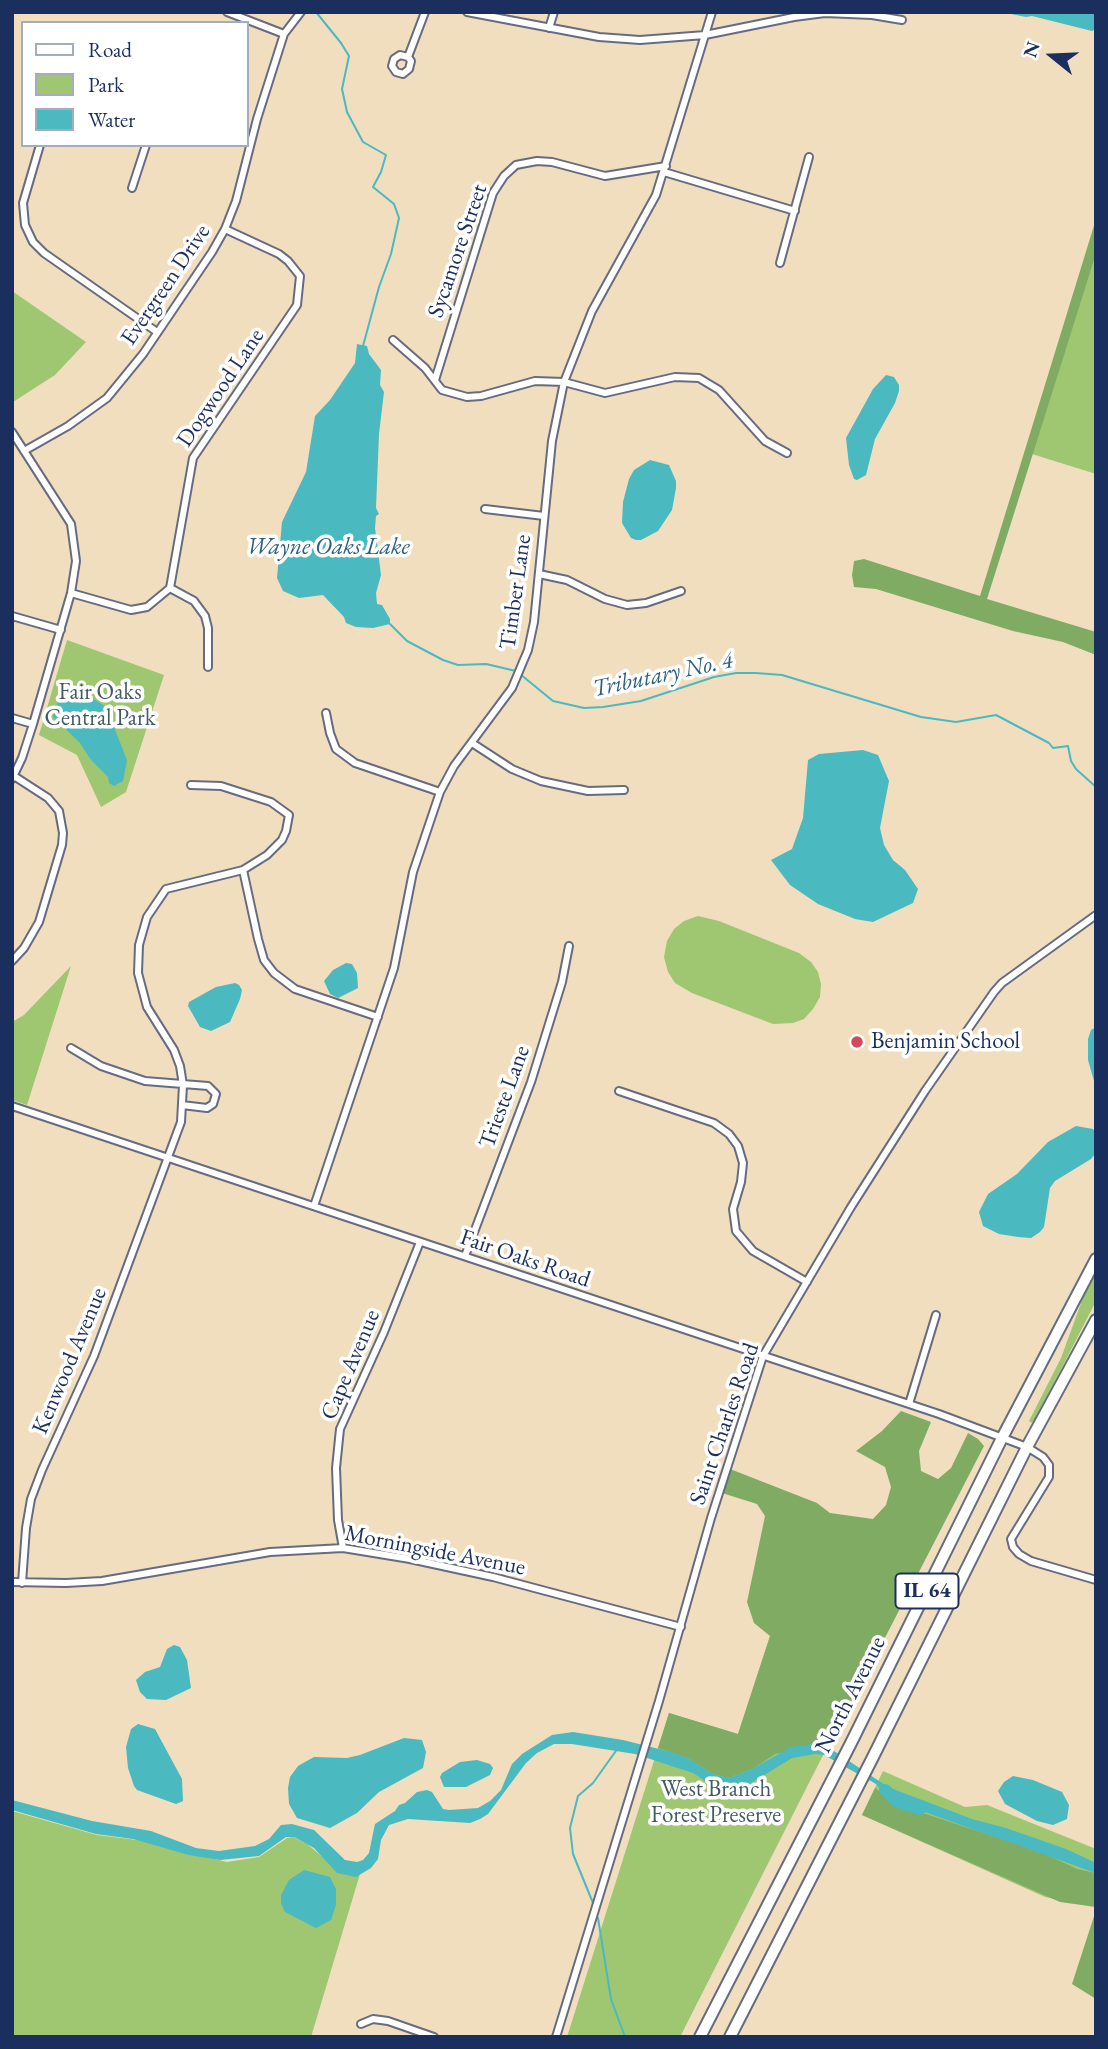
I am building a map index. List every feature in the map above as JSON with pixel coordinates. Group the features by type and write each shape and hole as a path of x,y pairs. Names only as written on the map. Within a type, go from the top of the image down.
{"main road":[{"name":"North Avenue","path":"700,2037 1002,1438 1096,1259"},
{"name":"North Avenue","path":"730,2037 1027,1447 1096,1320"}],"street":[{"path":"226,12 285,34"},
{"name":"Evergreen Drive","path":"24,451 75,422 107,398 212,253 236,201 257,119 285,34 301,12"},
{"path":"408,57 425,12"},
{"path":"467,12 607,38 640,40 705,35 825,13 852,13 902,20"},
{"path":"549,28 554,12"},
{"name":"Timber Lane","path":"314,1206 397,958 413,872 439,792 454,766 501,704 519,672 531,637 552,441 564,382 592,312 650,207 665,169 712,12"},
{"path":"248,116 257,119"},
{"path":"39,147 23,203 23,218 29,235 44,253 157,332"},
{"path":"132,188 145,147"},
{"path":"780,263 810,157"},
{"name":"Sycamore Street","path":"435,380 493,193 504,176 516,166 537,161 552,162 605,176 665,169 795,211"},
{"path":"225,229 279,254 300,276 309,272"},
{"name":"Dogwood Lane","path":"170,587 193,458 292,314 299,299 300,276"},
{"path":"393,340 425,368 442,390 474,397 536,380 564,382 605,393 676,376 699,378 719,390 765,441 787,453"},
{"path":"12,432 71,524 76,561 61,630 33,724 13,777 43,793 59,811 63,838 37,928 12,961"},
{"path":"485,509 544,516"},
{"path":"539,574 567,580 605,599 627,605 646,603 681,591"},
{"path":"71,593 131,610 147,607 170,587 194,601 205,616 208,628 208,667"},
{"path":"12,616 61,630"},
{"path":"326,713 336,750 355,763 439,792"},
{"path":"12,718 33,724"},
{"path":"472,743 512,769 548,783 588,791 624,790"},
{"path":"191,785 228,787 271,802 289,815 282,840 267,855 243,870 264,960 288,985 378,1017"},
{"name":"Kenwood Avenue","path":"22,1583 26,1528 31,1499 41,1470 94,1356 181,1122 183,1086 174,1050 147,1007 138,973 139,945 147,917 166,888 243,870"},
{"name":"Saint Charles Road","path":"556,2037 652,1726 711,1518 763,1356 851,1207 925,1091 995,992 1002,983 1096,915"},
{"name":"Trieste Lane","path":"465,1256 531,1082 562,982 569,946"},
{"path":"71,1048 101,1066 145,1081 208,1086 216,1094 216,1099 207,1108 182,1105"},
{"path":"619,1091 714,1123 729,1134 738,1146 743,1163 733,1209 736,1231 753,1251 807,1282"},
{"name":"Fair Oaks Road","path":"12,1106 909,1404 1027,1447"},
{"name":"Cape Avenue","path":"343,1548 338,1520 336,1475 340,1429 384,1332 420,1242"},
{"path":"909,1404 936,1315"},
{"path":"1027,1447 1043,1457 1049,1465 1049,1476 1011,1539 1013,1547 1031,1561 1096,1580"},
{"name":"Morningside Avenue","path":"12,1582 102,1581 271,1552 343,1548 492,1577 681,1627"},
{"path":"361,2024 373,2019 388,2021 434,2037"}],"green space":[{"path":"1096,219 1096,254 987,599 1096,632 1096,655 1063,642 1013,631 876,589 854,587 854,561 864,559 980,596"},
{"path":"1096,254 1096,474 1032,454"},
{"path":"12,291 86,342 55,375 13,402"},
{"name":"Fair Oaks Central Park","path":"67,640 164,675 126,792 101,807 77,755 39,735"},
{"path":"698,916 719,921 799,953 811,962 818,972 821,984 820,997 813,1009 804,1019 793,1023 773,1024 692,993 675,983 668,972 664,957 667,941 674,929 684,921"},
{"path":"71,966 27,1105 12,1100 12,1022 24,1015"},
{"path":"1096,1272 1096,1301 1032,1423 1029,1421 1061,1358 1084,1295"},
{"path":"901,1411 931,1422 919,1451 921,1471 938,1479 951,1468 968,1433 984,1446 828,1748 825,1745 775,1754 754,1768 729,1778 713,1774 688,1758 658,1748 669,1713 738,1734 770,1636 754,1623 747,1602 765,1516 757,1504 722,1493 730,1469 817,1503 830,1513 873,1519 886,1505 891,1487 885,1467 856,1451 882,1431"},
{"name":"West Branch Forest Preserve","path":"812,1508 896,1534 948,1509 680,2037 567,2037 669,1713 738,1734"},
{"path":"883,1771 965,1807 987,1805 1096,1849 1096,1907 1045,1897 862,1815"},
{"path":"875,1788 895,1804 1039,1851 1077,1869 1096,1873 1096,1907 1060,1902 862,1815"},
{"path":"12,1811 97,1835 137,1840 227,1862 259,1857 287,1838 293,1837 307,1844 341,1872 360,1874 311,2037 12,2037"},
{"path":"1096,1910 1096,1999 1072,1984"}],"water":[{"path":"1001,12 1094,12 1096,29 1092,31 1032,16"},
{"name":"Wayne Oaks Lake","path":"357,344 367,346 369,354 381,370 380,385 384,392 379,434 376,508 379,514 376,516 375,528 381,575 376,593 377,604 382,605 390,624 373,628 356,627 346,623 344,617 323,595 299,598 283,591 277,578 282,522 306,472 315,416 330,400 355,363"},
{"path":"886,375 894,377 899,391 875,439 866,475 857,480 854,479 849,465 846,438 873,389"},
{"path":"650,460 669,465 676,488 672,510 658,531 636,540 631,538 622,523 623,502 634,470"},
{"path":"74,692 89,696 106,707 127,760 123,781 114,786 80,743 53,717 60,699"},
{"path":"863,750 878,755 889,781 880,828 884,845 918,889 913,903 873,922 855,919 818,904 790,885 771,860 792,849 803,818 808,760 819,754"},
{"path":"346,963 352,964 357,973 358,988 338,998 330,994 324,981 333,970"},
{"path":"235,983 242,990 230,1022 211,1031 200,1027 188,1006 189,1002 216,987"},
{"path":"1096,1027 1096,1088 1088,1060 1088,1039 1091,1030"},
{"path":"1076,1126 1093,1129 1096,1133 1096,1153 1091,1159 1055,1181 1050,1188 1044,1227 1040,1232 1031,1238 1018,1237 999,1234 983,1226 979,1212 988,1194 1017,1174 1048,1142"},
{"path":"174,1645 180,1647 187,1660 191,1688 166,1700 147,1699 140,1692 136,1680 145,1672 160,1667 167,1649"},
{"path":"138,1724 155,1729 182,1779 183,1801 176,1804 137,1790 134,1786 128,1768 126,1747 131,1729"},
{"path":"573,1732 623,1740 671,1752 688,1758 713,1774 729,1778 754,1768 791,1747 825,1745 888,1787 972,1819 1066,1849 1096,1863 1096,1873 891,1800 876,1784 824,1755 815,1754 792,1758 743,1788 732,1790 713,1786 693,1773 635,1754 572,1744 554,1744 526,1763 488,1814 480,1819 470,1823 408,1819 389,1825 381,1840 378,1859 371,1868 356,1877 337,1873 314,1848 294,1837 286,1837 259,1856 220,1860 189,1855 133,1839 96,1834 12,1810 12,1800 92,1821 151,1831 196,1848 219,1851 255,1846 269,1839 281,1825 292,1824 314,1830 345,1860 357,1862 369,1853 375,1824 417,1792 432,1792 443,1809 478,1808 501,1790 512,1764 522,1754 552,1735"},
{"path":"404,1738 422,1740 426,1752 423,1768 379,1792 357,1813 330,1828 297,1818 289,1804 288,1788 290,1777 298,1766 314,1757 347,1758 360,1755"},
{"path":"477,1760 490,1764 493,1768 490,1775 466,1787 444,1787 440,1777 442,1773 460,1762"},
{"path":"1013,1776 1033,1780 1062,1792 1069,1805 1067,1819 1053,1825 1037,1821 1005,1804 998,1791 1004,1782"},
{"path":"304,1870 330,1877 336,1889 336,1905 331,1920 316,1928 285,1912 281,1903 281,1895 289,1880"}],"waterway":[{"name":"Tributary No. 4","path":"316,12 349,56 342,89 347,112 363,142 386,155 373,187 394,204 399,218 363,346"},
{"name":"Tributary No. 4","path":"390,624 407,641 443,660 458,665 486,664 516,671"},
{"name":"Tributary No. 4","path":"520,674 553,701 584,708 641,701 714,677 756,673 782,675 921,717 956,722 996,715 1049,743 1053,748 1068,746 1076,769 1096,787"},
{"path":"593,1903 573,1854 570,1828 578,1796 593,1783 618,1748"},
{"path":"885,1790 898,1802 920,1809"},
{"path":"598,1918 611,1999 625,2037"}],"place":[{"name":"Benjamin School","path":"857,1042"}]}
